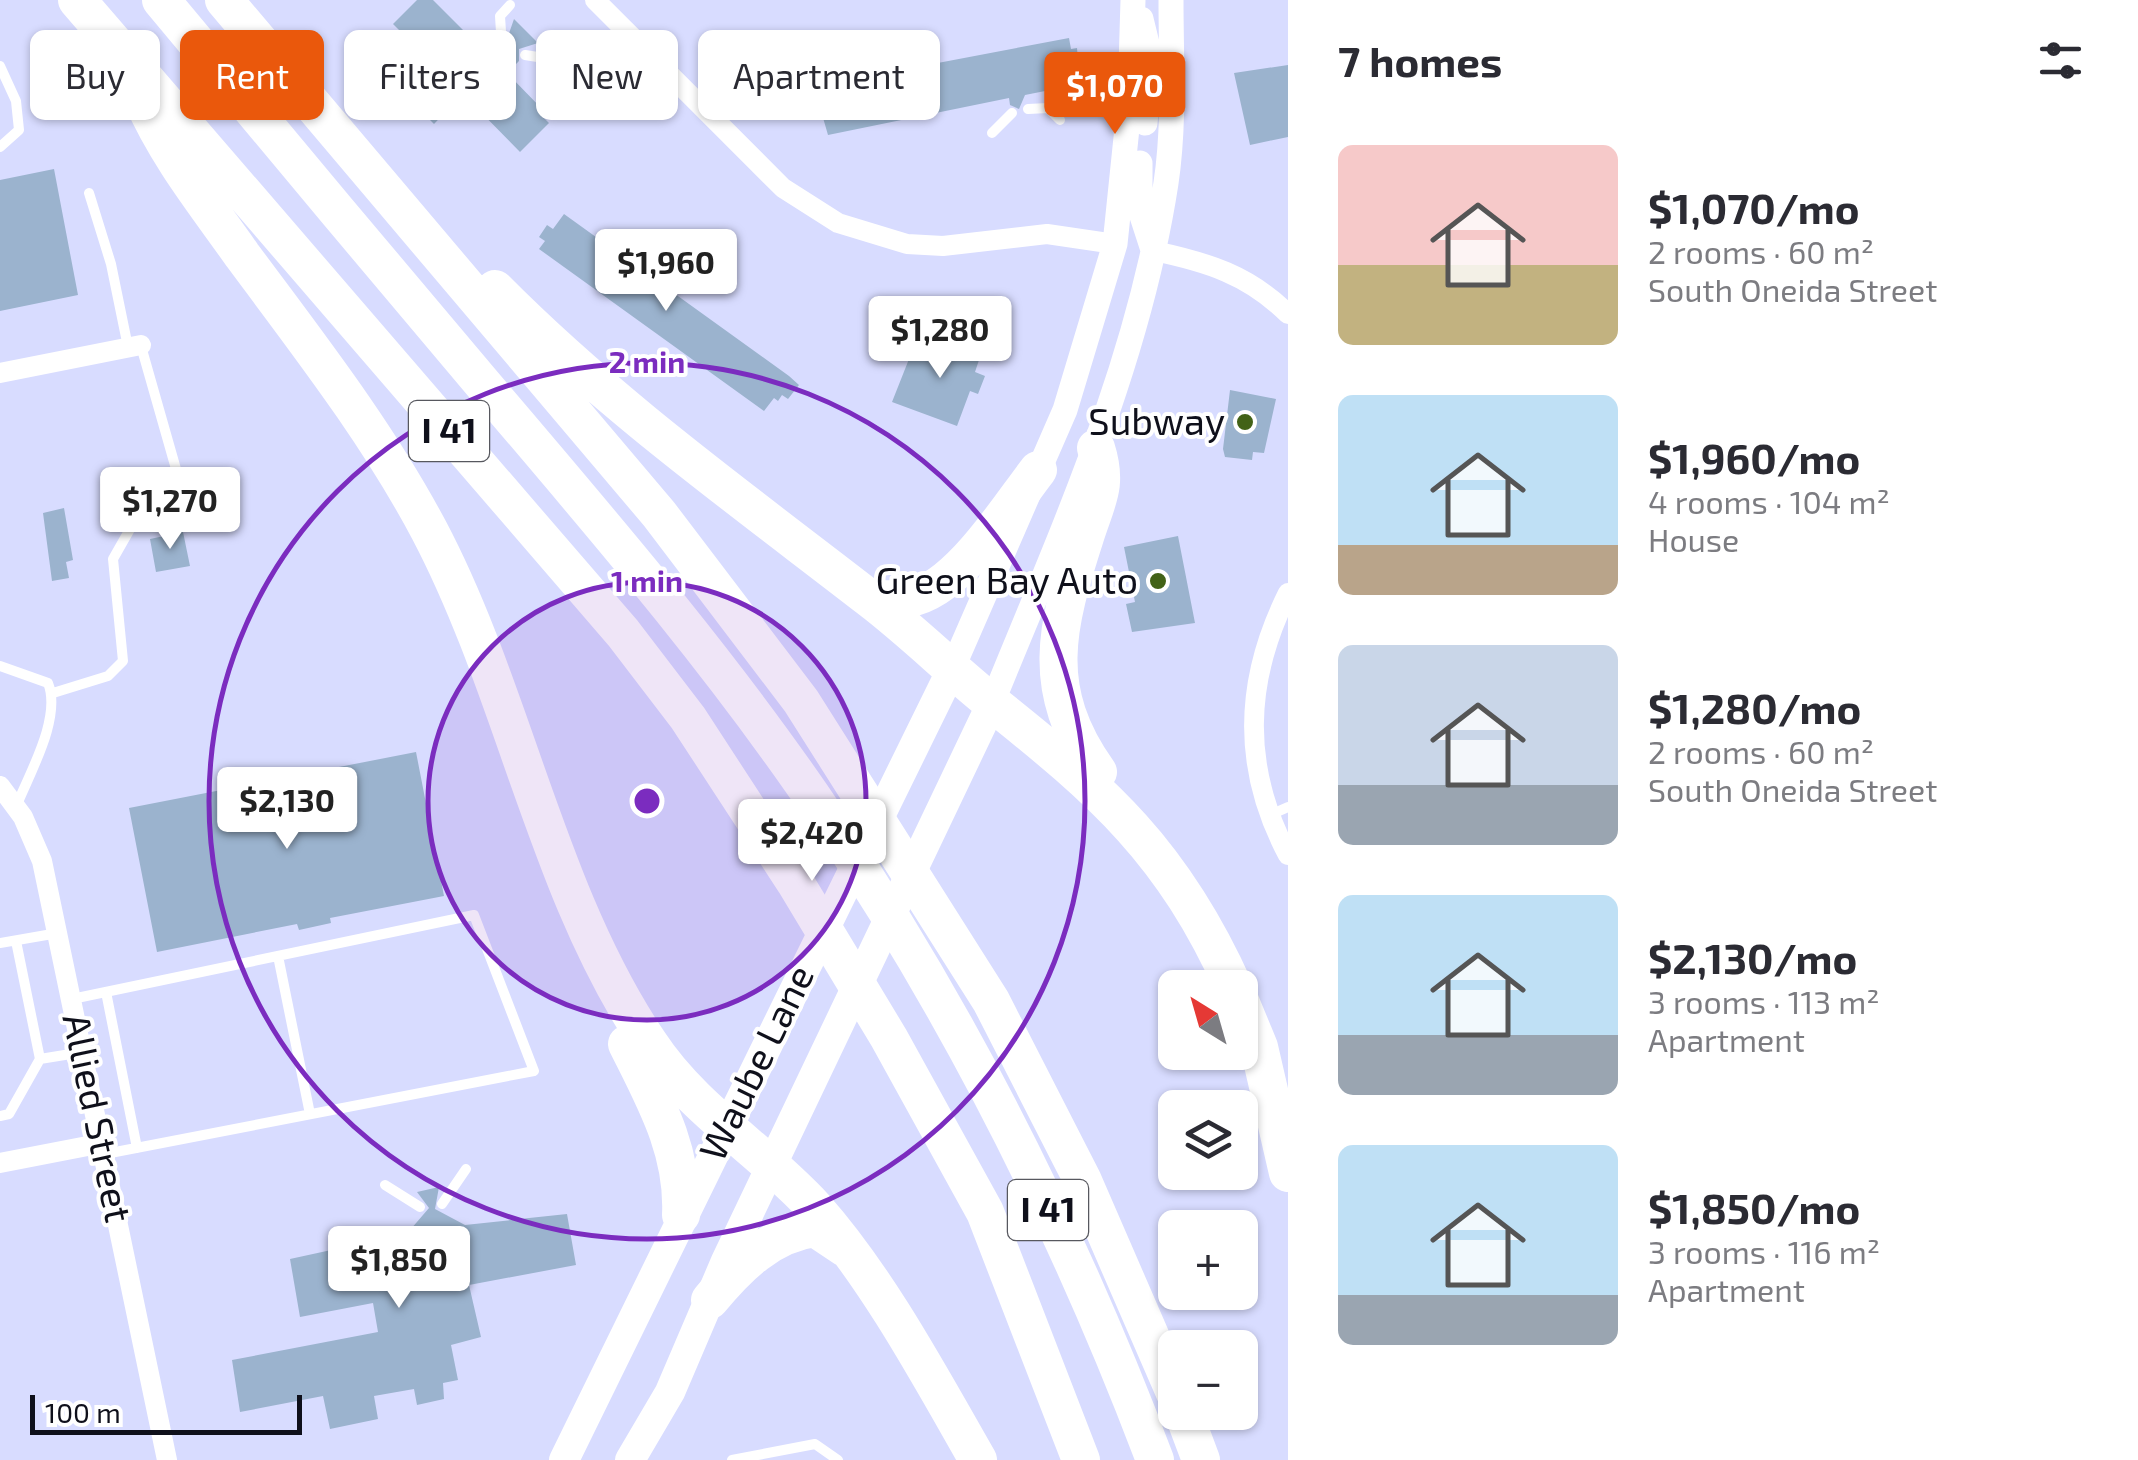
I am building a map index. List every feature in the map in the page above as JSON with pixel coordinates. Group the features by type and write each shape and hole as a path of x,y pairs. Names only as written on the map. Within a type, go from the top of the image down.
{"highway":[{"name":"I 41","path":"77,0 102,30"},
{"name":"I 41","path":"160,0 668,602 826,816 922,970 993,1097 1088,1293 1155,1460"},
{"path":"224,0 249,30"},
{"name":"I 41","path":"160,98 623,633 688,718 795,882 889,1038 985,1212 1082,1460"},
{"path":"324,102 434,228 600,387 735,500 870,599 954,667 992,703 1057,752 1130,820"},
{"path":"324,118 659,514 764,649 848,770 991,1001 1084,1180 1158,1350"},
{"path":"153,120 163,142 370,430 428,528 474,627 608,974 620,1029 676,1152 682,1182 681,1216"},
{"path":"1096,448 1105,476 1072,578 1056,645 1060,696 1080,748 1184,894 1224,970"},
{"path":"870,599 913,598 939,583 971,557 1038,470"},
{"path":"608,974 666,1068 810,1204 847,1250 978,1460"},
{"path":"1258,1042 1288,1173"},
{"path":"710,1300 770,1241 792,1231 815,1228 847,1250"},
{"path":"1189,1430 1201,1460"}],"main road":[{"name":"Waube Lane","path":"564,1460 954,667"},
{"name":"Waube Lane","path":"630,1460 670,1392 771,1166 992,703"}],"street":[{"path":"596,0 783,188 838,223 907,244 943,246 1031,234 1115,244"},
{"path":"954,667 986,602 1065,410 1115,244 1130,98 1135,0"},
{"path":"1135,0 1151,60 1138,188 1145,237 1154,251 1208,262 1239,276 1288,314"},
{"path":"992,703 1096,448 1154,251 1167,179 1171,0"},
{"path":"1096,448 1099,400 1127,293 1115,244"},
{"path":"0,373 135,346"},
{"path":"1288,592 1272,626 1254,688 1252,749 1279,811 1288,855"},
{"name":"Allied Street","path":"0,786 16,807 42,862 167,1460"},
{"path":"0,1163 104,1148"}],"lane":[{"path":"502,30 500,16 510,5"},
{"path":"525,56 536,57"},
{"path":"0,66 16,101 20,130 0,147"},
{"path":"1028,109 1048,108 1060,120"},
{"path":"992,133 1012,112"},
{"path":"52,693 108,676 123,661 112,559 142,508 178,476 89,194"},
{"path":"0,666 48,683 52,693 50,716 16,807"},
{"path":"72,999 474,915 534,1071 137,1148 104,1148"},
{"path":"0,944 58,933"},
{"path":"0,1116 9,1114 40,1059 16,941"},
{"path":"278,956 310,1114"},
{"path":"106,992 137,1148"},
{"path":"40,1059 84,1052"},
{"path":"442,1204 466,1170"},
{"path":"385,1185 420,1208"},
{"path":"732,1460 815,1444 838,1460"}],"building":[{"path":"417,0 433,0 463,30 399,30 393,24"},
{"path":"514,19 536,41 519,49 516,64 516,30 510,30"},
{"path":"1069,38 1071,49 1077,48 1080,84 1025,95 1019,109 1010,105 1009,98 940,112 940,63"},
{"path":"1288,65 1288,137 1250,145 1234,73"},
{"path":"516,82 536,103 536,120 549,123 520,152 489,120 516,120"},
{"path":"824,120 901,120 828,135"},
{"path":"54,169 78,295 0,311 0,180"},
{"path":"564,214 799,385 788,399 782,395 778,401 774,398 764,411 539,249 545,241 539,237 547,225 553,229"},
{"path":"927,335 981,354 975,372 985,376 978,394 970,391 957,426 892,402 909,359 917,361"},
{"path":"1230,390 1276,399 1264,453 1253,452 1252,460 1225,457"},
{"path":"64,508 73,560 66,562 69,578 52,581 43,513"},
{"path":"183,532 190,566 156,572 150,539"},
{"path":"1178,536 1195,623 1132,632 1126,604 1135,602 1124,547"},
{"path":"416,752 444,896 330,918 331,923 299,930 297,924 157,952 129,808"},
{"path":"439,1187 435,1209 465,1225 567,1214 576,1265 469,1285 481,1337 451,1345 458,1380 443,1383 444,1399 417,1405 414,1389 374,1396 378,1419 330,1429 323,1396 240,1412 232,1360 378,1332 373,1303 300,1317 290,1259 345,1247 353,1250 382,1245 382,1241 404,1237 429,1208 417,1192"}],"place":[{"name":"Subway","path":"1245,422"},
{"name":"Green Bay Auto","path":"1158,581"}]}
